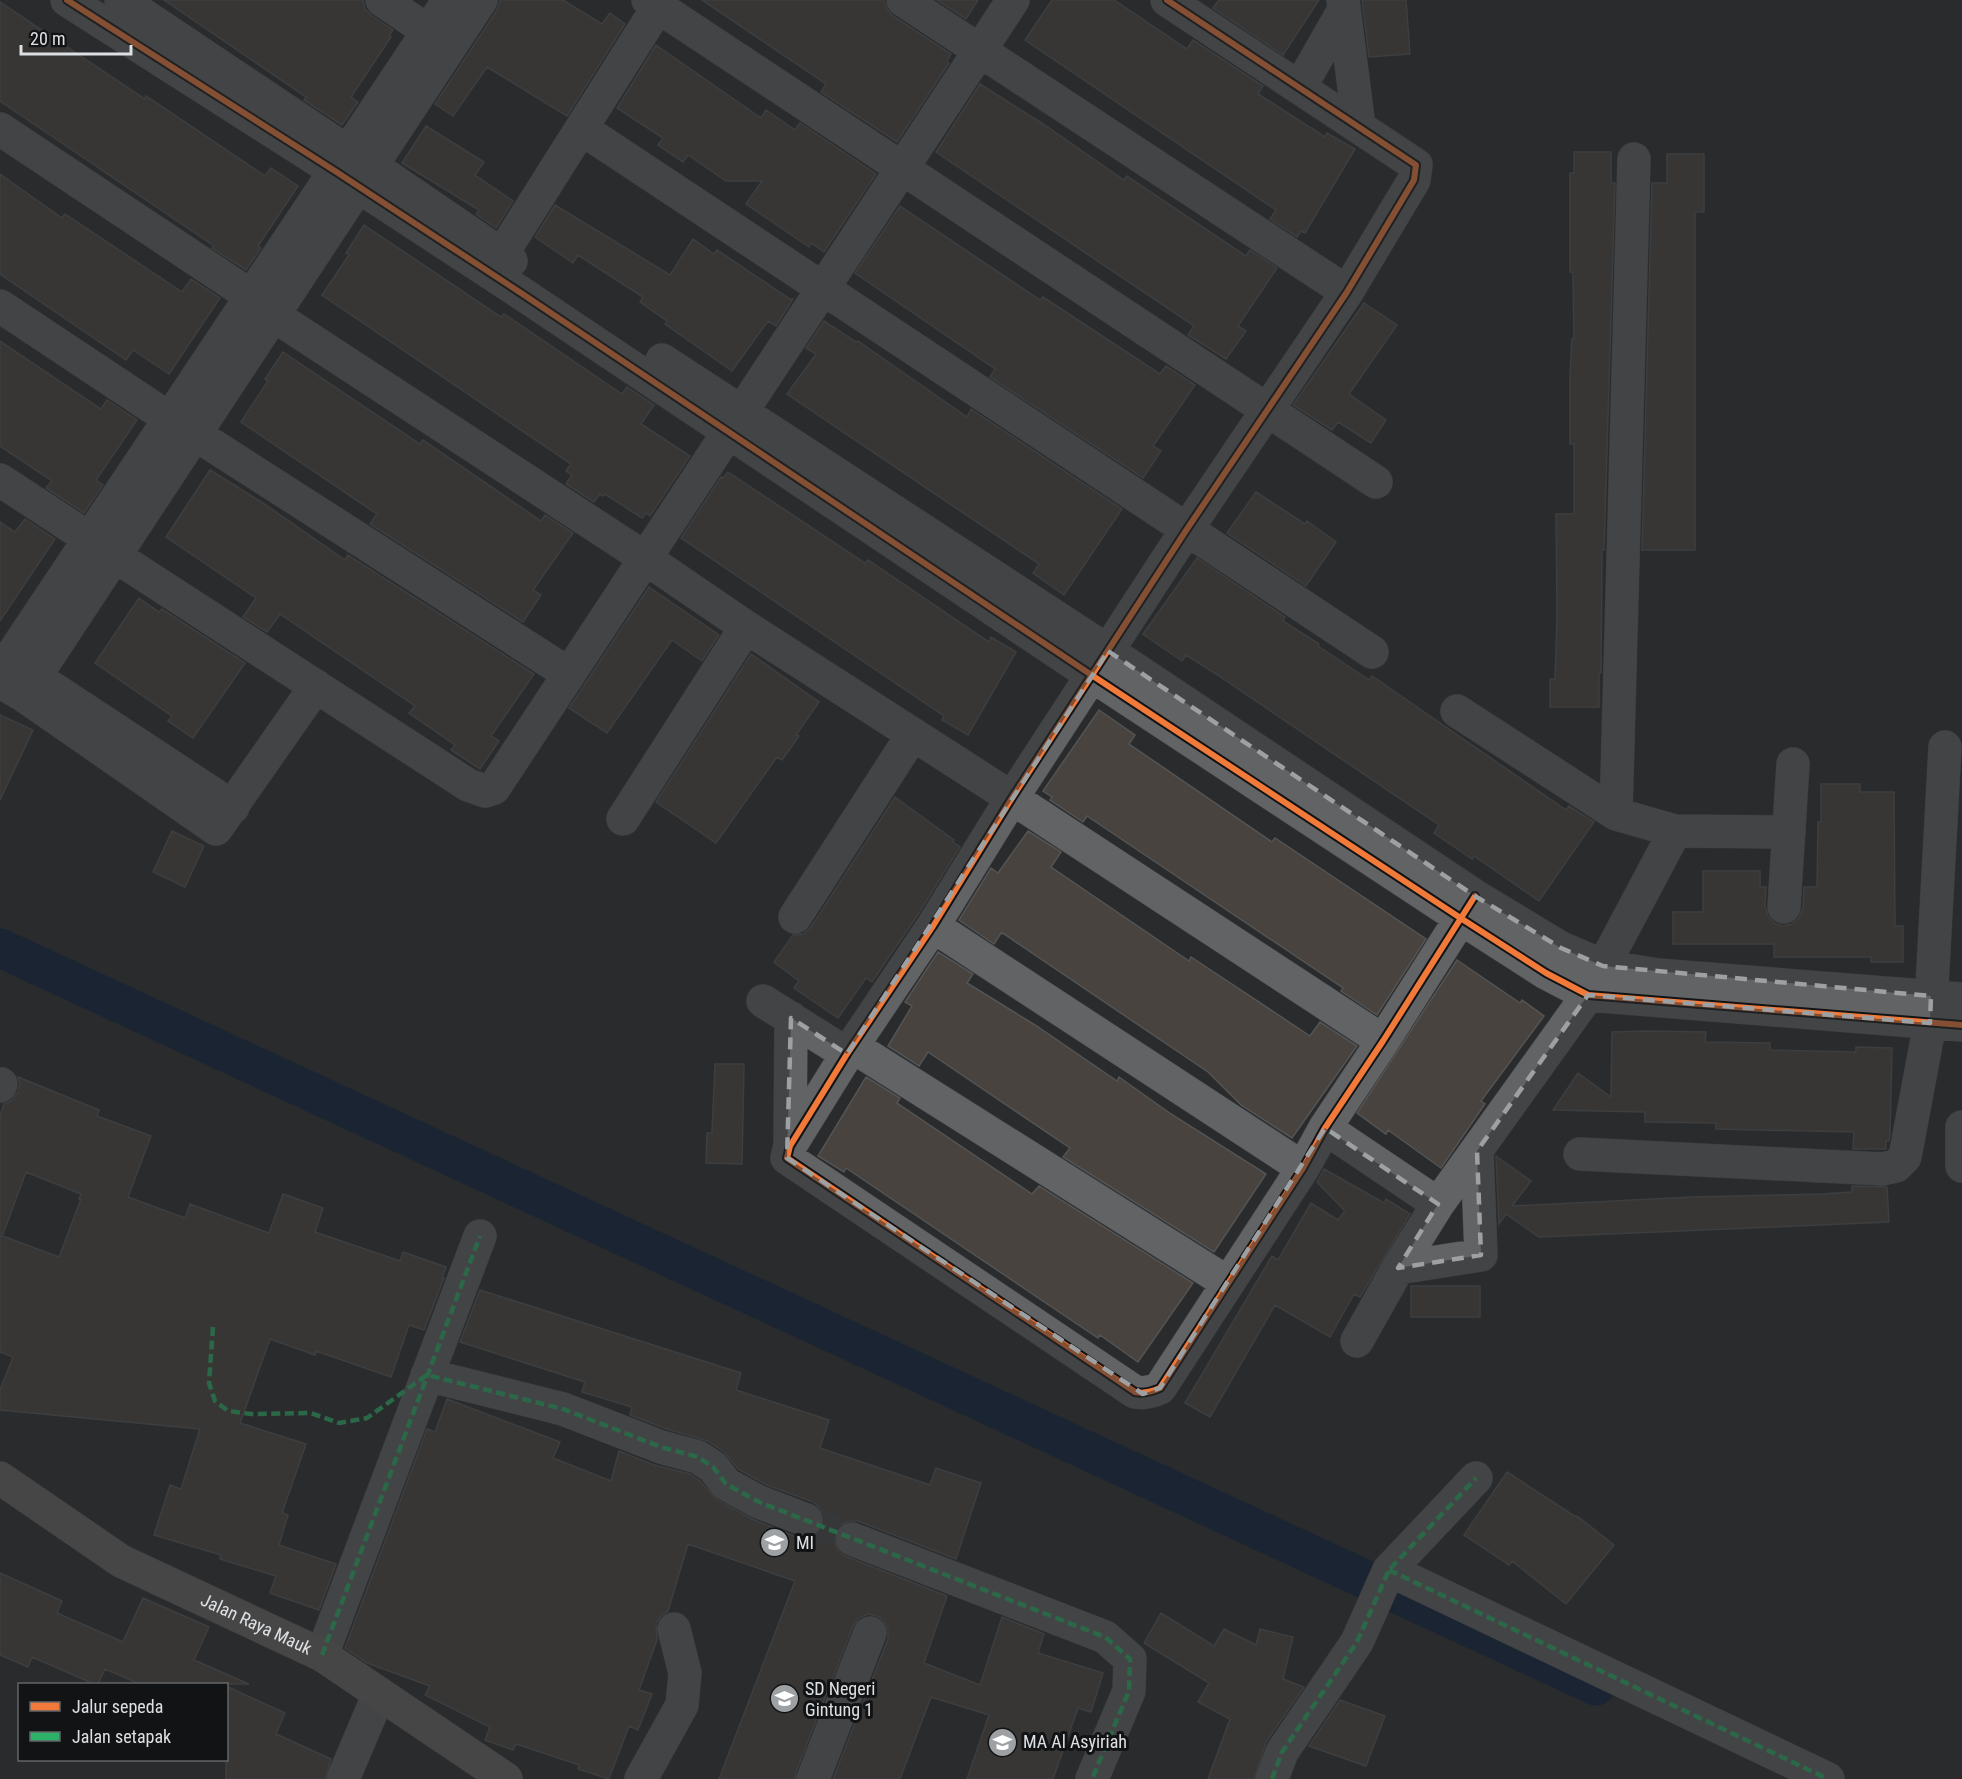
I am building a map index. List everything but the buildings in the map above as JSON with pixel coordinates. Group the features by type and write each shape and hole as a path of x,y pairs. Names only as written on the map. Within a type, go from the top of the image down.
{"main road":[{"name":"Jalan Raya Mauk","path":"0,1478 121,1561 322,1655 506,1779"}],"street":[{"path":"67,0 502,254 527,285"},
{"path":"121,0 353,169 1469,907 1546,973 1588,995 1946,1011"},
{"path":"382,0 428,31"},
{"path":"353,169 428,31 449,0"},
{"path":"316,687 216,829 11,673 103,548 353,169 481,0"},
{"path":"903,0 1347,292"},
{"path":"0,480 468,785 485,791 494,788 1013,0"},
{"path":"502,254 582,129 653,3 1376,482"},
{"path":"1178,3 1416,165 1414,180 1347,292 1187,529 1012,798 933,926 850,1050 790,1146 786,1158 1135,1392 1143,1394 1160,1388 1469,907"},
{"path":"1300,87 1343,5"},
{"path":"1343,5 1359,127"},
{"path":"0,129 746,627 1383,1041"},
{"path":"582,129 1372,652"},
{"path":"1616,814 1634,159"},
{"path":"0,306 182,426 569,674"},
{"path":"623,819 746,627"},
{"path":"1457,711 1616,814 1675,831 1789,832"},
{"path":"795,917 913,734"},
{"path":"1580,1154 1882,1169 1896,1166 1905,1157 1946,1011 1945,747"},
{"path":"1784,907 1793,764"},
{"path":"1357,1341 1398,1268 1438,1204 1588,995 1675,831"},
{"path":"1469,907 1603,966 1946,1011"},
{"path":"933,926 1303,1168"},
{"path":"763,1001 850,1050 1228,1283"},
{"path":"790,1146 791,1018"},
{"path":"1962,1127 1962,1166"},
{"path":"1325,1128 1438,1204"},
{"path":"1398,1268 1482,1255 1477,1151"},
{"path":"322,1655 480,1236"},
{"path":"428,1375 563,1409 661,1447 698,1457 713,1467 726,1484 759,1502 806,1520"},
{"path":"1272,1779 1281,1752 1357,1642 1386,1577 1476,1478"},
{"path":"852,1539 1105,1637 1130,1659 1128,1691 1092,1779"},
{"path":"1386,1577 1828,1779"},
{"path":"641,1779 682,1705 685,1672 674,1629"},
{"path":"813,1779 870,1633"},
{"path":"343,1779 379,1694"}],"highlighted area":[{"path":"1108,651 1475,896 1561,948 1603,966 1931,996 1930,1023 1588,995 1477,1151 1481,1255 1398,1268 1438,1204 1325,1128 1160,1388 1143,1394 787,1158 791,1018 847,1054"}],"waterway":[{"path":"0,948 1596,1686"}],"tunnel":[{"path":"806,1520 852,1539"}],"marked path":[{"path":"322,1655 480,1236"},
{"path":"213,1327 209,1383 215,1401 228,1411 251,1414 311,1413 339,1423 367,1418 427,1375 563,1409 661,1447 698,1457 713,1467 726,1484 759,1502 1105,1637 1130,1659 1129,1691 1092,1779"},
{"path":"1272,1779 1282,1752 1357,1642 1389,1570 1476,1478"},
{"path":"1389,1570 1828,1779"}],"cycle path":[{"path":"67,0 521,293 1093,676 1546,973 1588,995 1962,1025"},
{"path":"1167,0 1416,165 1414,180 1347,292 1187,529 1012,798 933,926 847,1054 790,1146 787,1158 1135,1392 1151,1392 1160,1388 1303,1168 1325,1128 1475,896"}],"place":[{"name":"MI","path":"775,1543"},
{"name":"SD Negeri Gintung 1","path":"784,1699"},
{"name":"MA Al Asyiriah","path":"1002,1742"}]}
